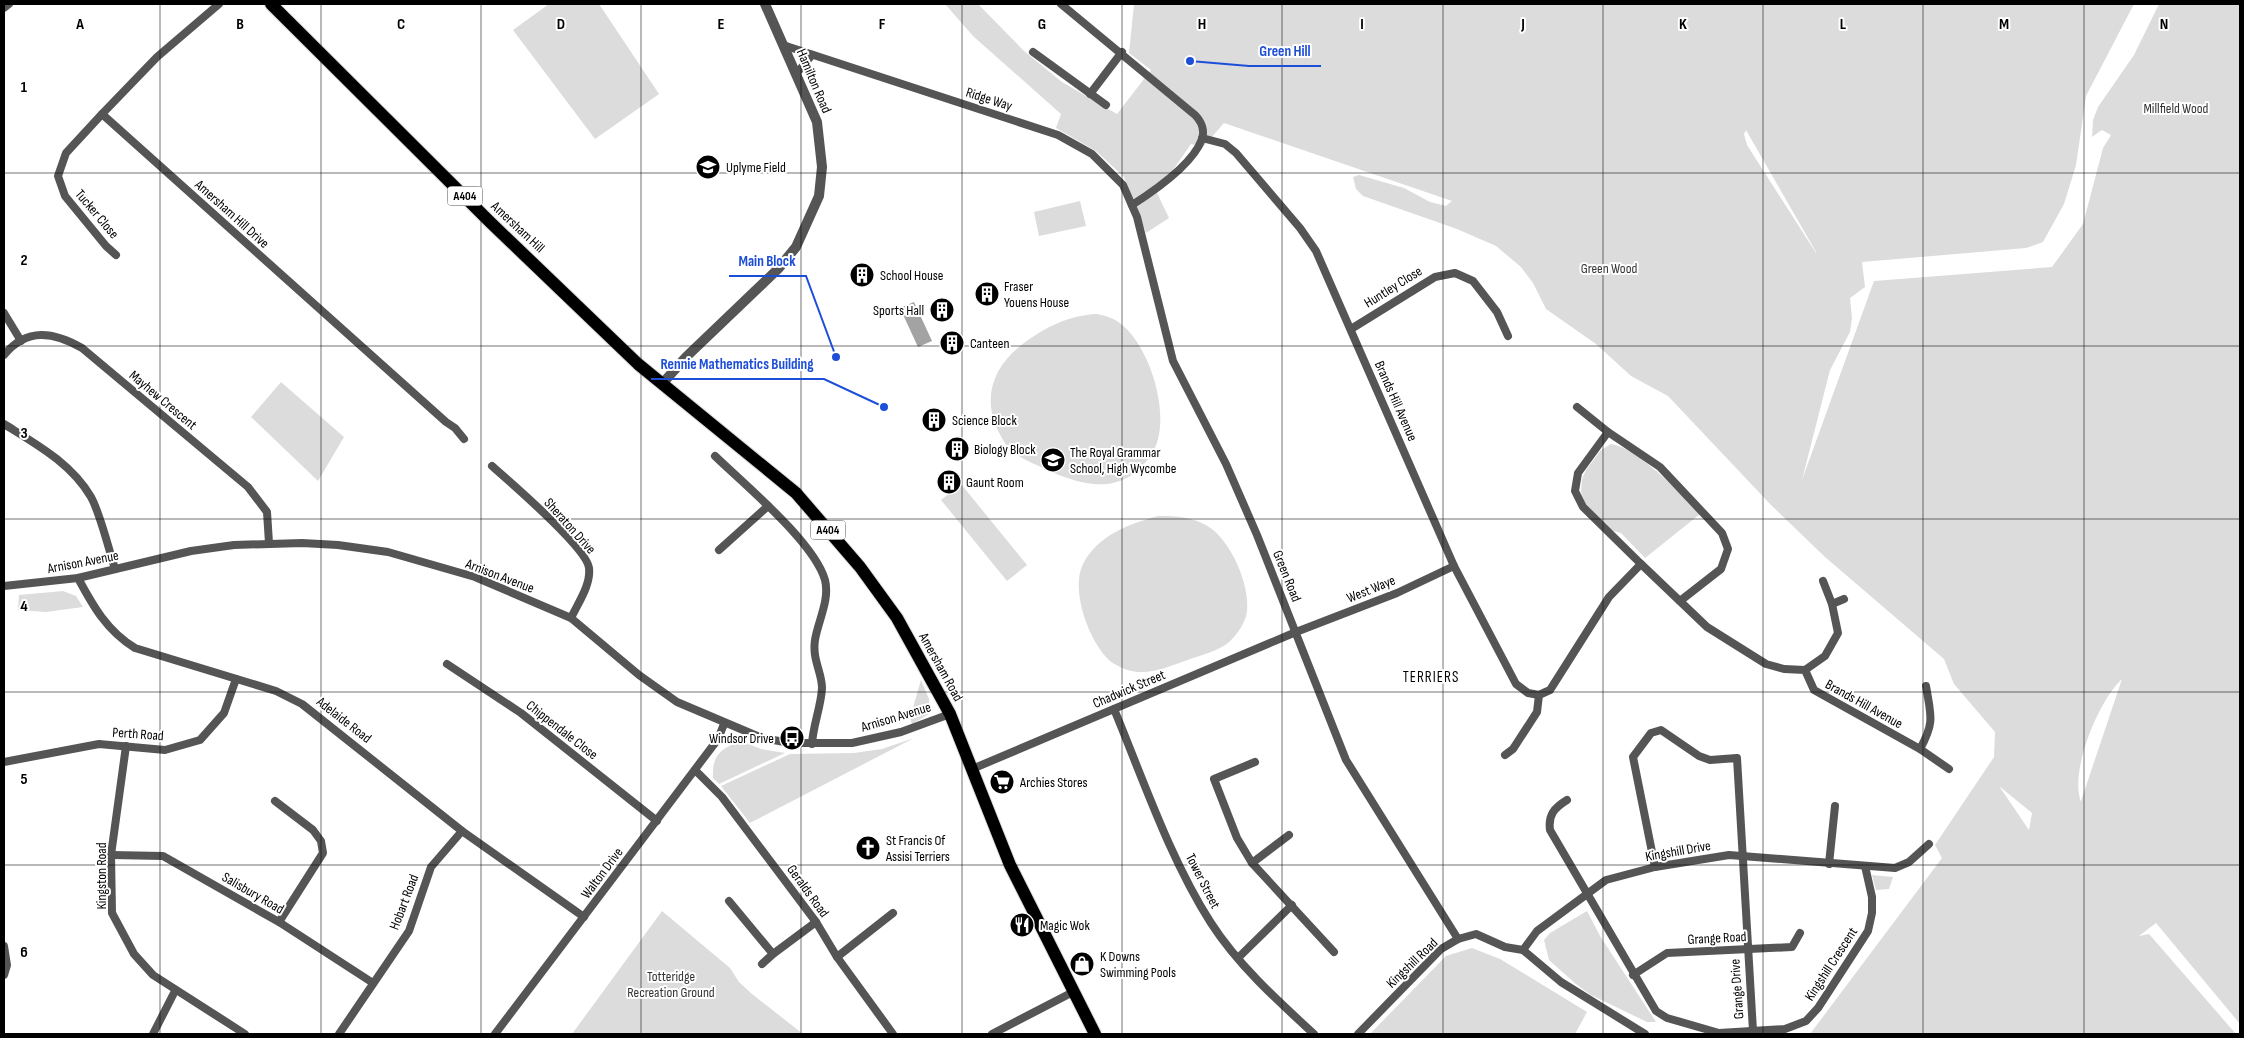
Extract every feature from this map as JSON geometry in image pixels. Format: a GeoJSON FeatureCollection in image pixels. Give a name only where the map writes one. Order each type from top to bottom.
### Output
{"type":"FeatureCollection","features":[{"type":"Feature","properties":{"kind":"main road","name":"Amersham Hill"},"geometry":{"type":"LineString","coordinates":[[271,4],[484,216],[578,307],[662,384]]}},
{"type":"Feature","properties":{"kind":"main road","name":"Amersham Road"},"geometry":{"type":"LineString","coordinates":[[662,384],[796,493],[860,567],[897,618],[950,714],[1010,865],[1095,1034]]}},
{"type":"Feature","properties":{"kind":"street"},"geometry":{"type":"LineString","coordinates":[[4,8],[9,4]]}},
{"type":"Feature","properties":{"kind":"street"},"geometry":{"type":"LineString","coordinates":[[102,114],[157,57],[219,4]]}},
{"type":"Feature","properties":{"kind":"street","name":"Hamilton Road"},"geometry":{"type":"LineString","coordinates":[[662,384],[686,357],[778,268],[796,247],[808,224],[818,196],[822,167],[817,122],[765,4]]}},
{"type":"Feature","properties":{"kind":"street"},"geometry":{"type":"LineString","coordinates":[[1061,4],[1122,52],[1199,119],[1203,128],[1202,138],[1187,161],[1176,172],[1132,205]]}},
{"type":"Feature","properties":{"kind":"street","name":"Ridge Way"},"geometry":{"type":"LineString","coordinates":[[783,45],[1058,135],[1076,144],[1102,164],[1123,185],[1132,205]]}},
{"type":"Feature","properties":{"kind":"street"},"geometry":{"type":"LineString","coordinates":[[1033,52],[1106,105]]}},
{"type":"Feature","properties":{"kind":"street"},"geometry":{"type":"LineString","coordinates":[[1090,94],[1122,52]]}},
{"type":"Feature","properties":{"kind":"street"},"geometry":{"type":"LineString","coordinates":[[796,74],[812,55]]}},
{"type":"Feature","properties":{"kind":"street","name":"Tucker Close"},"geometry":{"type":"LineString","coordinates":[[102,114],[66,153],[58,176],[65,196],[106,246],[116,255]]}},
{"type":"Feature","properties":{"kind":"street","name":"Amersham Hill Drive"},"geometry":{"type":"LineString","coordinates":[[102,114],[446,422],[456,428],[464,439]]}},
{"type":"Feature","properties":{"kind":"street","name":"Brands Hill Avenue"},"geometry":{"type":"LineString","coordinates":[[1202,138],[1224,144],[1236,153],[1300,228],[1316,251],[1454,566],[1516,684],[1528,693],[1539,695]]}},
{"type":"Feature","properties":{"kind":"street","name":"Green Road"},"geometry":{"type":"LineString","coordinates":[[1132,205],[1173,361],[1226,464],[1258,535],[1346,760],[1458,940]]}},
{"type":"Feature","properties":{"kind":"street","name":"Huntley Close"},"geometry":{"type":"LineString","coordinates":[[1351,329],[1434,276],[1455,273],[1473,281],[1497,312],[1508,336]]}},
{"type":"Feature","properties":{"kind":"street"},"geometry":{"type":"LineString","coordinates":[[4,313],[21,341]]}},
{"type":"Feature","properties":{"kind":"street","name":"Mayhew Crescent"},"geometry":{"type":"LineString","coordinates":[[4,355],[28,337],[46,334],[66,339],[82,348],[248,487],[267,512],[269,543]]}},
{"type":"Feature","properties":{"kind":"street"},"geometry":{"type":"LineString","coordinates":[[1577,407],[1608,432],[1660,467],[1702,509],[1722,533],[1728,549],[1721,569],[1680,601]]}},
{"type":"Feature","properties":{"kind":"street"},"geometry":{"type":"LineString","coordinates":[[4,424],[42,448],[70,470],[92,498],[115,570]]}},
{"type":"Feature","properties":{"kind":"street"},"geometry":{"type":"LineString","coordinates":[[1608,432],[1578,473],[1575,491],[1583,507],[1707,628],[1766,664],[1784,669],[1805,670]]}},
{"type":"Feature","properties":{"kind":"street"},"geometry":{"type":"LineString","coordinates":[[715,456],[768,506],[814,557],[825,582],[826,597],[815,640],[814,657],[822,686],[812,744]]}},
{"type":"Feature","properties":{"kind":"street","name":"Sheraton Drive"},"geometry":{"type":"LineString","coordinates":[[492,466],[582,554],[589,566],[589,575],[584,592],[571,618]]}},
{"type":"Feature","properties":{"kind":"street"},"geometry":{"type":"LineString","coordinates":[[719,550],[768,506]]}},
{"type":"Feature","properties":{"kind":"street","name":"Arnison Avenue"},"geometry":{"type":"LineString","coordinates":[[4,586],[78,578],[191,551],[269,543],[329,545],[388,552],[475,577],[571,618],[639,675],[677,702],[724,724],[762,738],[812,744],[852,743],[882,737],[950,714]]}},
{"type":"Feature","properties":{"kind":"street"},"geometry":{"type":"LineString","coordinates":[[1504,755],[1513,749],[1537,712],[1539,695],[1550,690],[1609,597],[1641,564]]}},
{"type":"Feature","properties":{"kind":"street","name":"West Waye"},"geometry":{"type":"LineString","coordinates":[[1296,632],[1397,593],[1454,566]]}},
{"type":"Feature","properties":{"kind":"street","name":"Adelaide Road"},"geometry":{"type":"LineString","coordinates":[[78,578],[96,612],[120,639],[135,648],[276,692],[302,704],[462,831],[584,917]]}},
{"type":"Feature","properties":{"kind":"street","name":"Brands Hill Avenue"},"geometry":{"type":"LineString","coordinates":[[1823,581],[1832,604],[1838,633],[1826,656],[1805,670],[1814,690],[1920,749],[1949,769]]}},
{"type":"Feature","properties":{"kind":"street"},"geometry":{"type":"LineString","coordinates":[[1832,604],[1844,599]]}},
{"type":"Feature","properties":{"kind":"street","name":"Chadwick Street"},"geometry":{"type":"LineString","coordinates":[[972,769],[1296,632]]}},
{"type":"Feature","properties":{"kind":"street","name":"Chippendale Close"},"geometry":{"type":"LineString","coordinates":[[447,664],[521,713],[657,821]]}},
{"type":"Feature","properties":{"kind":"street","name":"Perth Road"},"geometry":{"type":"LineString","coordinates":[[4,762],[99,744],[165,750],[200,740],[224,713],[236,679]]}},
{"type":"Feature","properties":{"kind":"street"},"geometry":{"type":"LineString","coordinates":[[1920,749],[1931,730],[1931,715],[1926,686]]}},
{"type":"Feature","properties":{"kind":"street","name":"Tower Street"},"geometry":{"type":"LineString","coordinates":[[1114,709],[1185,878],[1212,925],[1238,958],[1284,1007],[1314,1034]]}},
{"type":"Feature","properties":{"kind":"street","name":"Walton Drive"},"geometry":{"type":"LineString","coordinates":[[495,1034],[718,739],[724,724]]}},
{"type":"Feature","properties":{"kind":"street","name":"Grange Drive"},"geometry":{"type":"LineString","coordinates":[[1655,867],[1632,757],[1651,733],[1661,730],[1699,756],[1710,760],[1737,758],[1753,1030]]}},
{"type":"Feature","properties":{"kind":"street","name":"Kingston Road"},"geometry":{"type":"LineString","coordinates":[[126,746],[110,855],[112,913],[134,954],[153,975],[244,1034]]}},
{"type":"Feature","properties":{"kind":"street"},"geometry":{"type":"LineString","coordinates":[[1255,762],[1214,779],[1237,838],[1252,863],[1334,952]]}},
{"type":"Feature","properties":{"kind":"street","name":"Geralds Road"},"geometry":{"type":"LineString","coordinates":[[695,770],[722,797],[816,922],[837,957],[893,1034]]}},
{"type":"Feature","properties":{"kind":"street","name":"Kingshill Crescent"},"geometry":{"type":"LineString","coordinates":[[1567,800],[1556,807],[1548,819],[1550,830],[1656,1011],[1667,1018],[1719,1033],[1785,1029],[1806,1021],[1818,1008],[1868,931],[1872,913],[1872,897],[1865,866]]}},
{"type":"Feature","properties":{"kind":"street"},"geometry":{"type":"LineString","coordinates":[[275,802],[313,830],[322,841],[323,853],[279,922]]}},
{"type":"Feature","properties":{"kind":"street"},"geometry":{"type":"LineString","coordinates":[[1829,864],[1834,806]]}},
{"type":"Feature","properties":{"kind":"street","name":"Hobart Road"},"geometry":{"type":"LineString","coordinates":[[339,1034],[409,931],[431,867],[462,831]]}},
{"type":"Feature","properties":{"kind":"street"},"geometry":{"type":"LineString","coordinates":[[1252,863],[1289,835]]}},
{"type":"Feature","properties":{"kind":"street","name":"Kingshill Drive"},"geometry":{"type":"LineString","coordinates":[[1523,950],[1537,931],[1606,880],[1655,867],[1729,855],[1895,868],[1909,862],[1929,844]]}},
{"type":"Feature","properties":{"kind":"street","name":"Salisbury Road"},"geometry":{"type":"LineString","coordinates":[[110,855],[164,856],[279,922],[373,983]]}},
{"type":"Feature","properties":{"kind":"street"},"geometry":{"type":"LineString","coordinates":[[729,901],[773,954]]}},
{"type":"Feature","properties":{"kind":"street"},"geometry":{"type":"LineString","coordinates":[[1238,958],[1292,906]]}},
{"type":"Feature","properties":{"kind":"street"},"geometry":{"type":"LineString","coordinates":[[837,957],[893,913]]}},
{"type":"Feature","properties":{"kind":"street"},"geometry":{"type":"LineString","coordinates":[[762,964],[816,922]]}},
{"type":"Feature","properties":{"kind":"street","name":"Grange Road"},"geometry":{"type":"LineString","coordinates":[[1633,974],[1668,953],[1792,947],[1800,933]]}},
{"type":"Feature","properties":{"kind":"street","name":"Kingshill Road"},"geometry":{"type":"LineString","coordinates":[[1358,1034],[1441,949],[1458,940],[1476,934],[1506,947],[1523,950],[1560,982],[1646,1034]]}},
{"type":"Feature","properties":{"kind":"street"},"geometry":{"type":"LineString","coordinates":[[4,946],[7,965],[4,975]]}},
{"type":"Feature","properties":{"kind":"street"},"geometry":{"type":"LineString","coordinates":[[153,1034],[175,991]]}},
{"type":"Feature","properties":{"kind":"street"},"geometry":{"type":"LineString","coordinates":[[992,1034],[1074,992]]}},
{"type":"Feature","properties":{"kind":"green space"},"geometry":{"type":"Polygon","coordinates":[[[549,4],[599,4],[659,94],[595,139],[513,30],[549,4]]]}},
{"type":"Feature","properties":{"kind":"green space"},"geometry":{"type":"Polygon","coordinates":[[[945,4],[978,4],[1024,51],[1062,82],[1117,114],[1151,70],[1129,53],[1134,4],[2134,4],[2086,96],[2076,165],[2064,204],[2043,242],[2026,248],[1862,262],[1865,287],[1850,298],[1852,318],[1850,332],[1830,370],[1802,480],[1874,281],[2052,267],[2083,224],[2103,148],[2111,135],[2102,130],[2092,137],[2093,120],[2098,107],[2134,55],[2159,4],[2240,4],[2240,1024],[2156,923],[2139,936],[2149,934],[2236,1034],[1810,1034],[1942,858],[1935,845],[1994,757],[1995,732],[1954,684],[1944,659],[1825,557],[1771,505],[1668,396],[1631,376],[1596,344],[1546,309],[1533,283],[1521,267],[1496,246],[1457,229],[1363,196],[1356,189],[1353,177],[1359,175],[1404,188],[1430,202],[1446,206],[1452,201],[1224,123],[1203,147],[1191,144],[1157,193],[1169,218],[1146,233],[1124,177],[1096,151],[1056,128],[1061,114],[973,36],[945,4]],[[1746,130],[1744,134],[1747,145],[1816,253],[1816,252],[1746,130]],[[2122,679],[2104,703],[2088,737],[2079,773],[2078,789],[2081,802],[2122,679]],[[1999,786],[2029,830],[2032,813],[1999,786]]]}},
{"type":"Feature","properties":{"kind":"green space"},"geometry":{"type":"Polygon","coordinates":[[[1080,201],[1086,226],[1039,236],[1034,212],[1080,201]]]}},
{"type":"Feature","properties":{"kind":"green space"},"geometry":{"type":"Polygon","coordinates":[[[1097,314],[1107,316],[1121,324],[1132,335],[1142,350],[1156,386],[1160,405],[1160,424],[1158,441],[1151,455],[1140,468],[1128,477],[1116,482],[1090,484],[1047,470],[1010,450],[995,424],[991,400],[992,389],[1000,369],[1006,359],[1024,343],[1067,319],[1097,314]]]}},
{"type":"Feature","properties":{"kind":"green space"},"geometry":{"type":"Polygon","coordinates":[[[281,382],[344,437],[318,481],[251,417],[281,382]]]}},
{"type":"Feature","properties":{"kind":"green space"},"geometry":{"type":"Polygon","coordinates":[[[1611,444],[1621,447],[1646,462],[1700,514],[1645,558],[1621,533],[1613,531],[1586,505],[1581,492],[1582,479],[1586,470],[1601,450],[1611,444]]]}},
{"type":"Feature","properties":{"kind":"green space"},"geometry":{"type":"Polygon","coordinates":[[[961,484],[1027,565],[1007,581],[941,500],[961,484]]]}},
{"type":"Feature","properties":{"kind":"green space"},"geometry":{"type":"Polygon","coordinates":[[[1158,516],[1191,519],[1209,527],[1225,542],[1242,577],[1247,600],[1247,611],[1245,620],[1238,632],[1228,643],[1220,648],[1158,670],[1134,671],[1110,661],[1095,641],[1080,601],[1080,575],[1083,564],[1089,554],[1106,538],[1125,527],[1158,516]]]}},
{"type":"Feature","properties":{"kind":"green space"},"geometry":{"type":"Polygon","coordinates":[[[63,591],[76,596],[83,607],[46,612],[18,610],[19,595],[63,591]]]}},
{"type":"Feature","properties":{"kind":"green space"},"geometry":{"type":"Polygon","coordinates":[[[921,680],[929,699],[929,714],[912,724],[910,718],[921,680]]]}},
{"type":"Feature","properties":{"kind":"green space"},"geometry":{"type":"Polygon","coordinates":[[[914,738],[750,823],[721,786],[790,754],[854,753],[882,749],[914,738]]]}},
{"type":"Feature","properties":{"kind":"green space"},"geometry":{"type":"Polygon","coordinates":[[[741,741],[761,749],[785,753],[719,784],[713,778],[716,758],[723,750],[741,741]]]}},
{"type":"Feature","properties":{"kind":"green space"},"geometry":{"type":"Polygon","coordinates":[[[1872,875],[1893,877],[1889,889],[1876,890],[1872,875]]]}},
{"type":"Feature","properties":{"kind":"green space","name":"Totteridge Recreation Ground"},"geometry":{"type":"Polygon","coordinates":[[[662,911],[730,968],[739,982],[752,994],[803,1034],[572,1034],[662,911]]]}},
{"type":"Feature","properties":{"kind":"green space"},"geometry":{"type":"Polygon","coordinates":[[[1587,911],[1600,936],[1656,1022],[1647,1022],[1591,995],[1549,960],[1544,940],[1550,933],[1587,911]]]}},
{"type":"Feature","properties":{"kind":"green space"},"geometry":{"type":"Polygon","coordinates":[[[1472,948],[1500,959],[1587,1012],[1575,1034],[1370,1034],[1446,956],[1472,948]]]}},
{"type":"Feature","properties":{"kind":"shaded area"},"geometry":{"type":"Polygon","coordinates":[[[914,302],[932,341],[918,347],[900,308],[914,302]]]}},
{"type":"Feature","properties":{"kind":"place","name":"Green Hill"},"geometry":{"type":"Point","coordinates":[1190,61]}},
{"type":"Feature","properties":{"kind":"place","name":"Uplyme Field"},"geometry":{"type":"Point","coordinates":[708,167]}},
{"type":"Feature","properties":{"kind":"place","name":"School House"},"geometry":{"type":"Point","coordinates":[862,275]}},
{"type":"Feature","properties":{"kind":"place","name":"Fraser Youens House"},"geometry":{"type":"Point","coordinates":[987,294]}},
{"type":"Feature","properties":{"kind":"place","name":"Sports Hall"},"geometry":{"type":"Point","coordinates":[942,310]}},
{"type":"Feature","properties":{"kind":"place","name":"Canteen"},"geometry":{"type":"Point","coordinates":[952,343]}},
{"type":"Feature","properties":{"kind":"place","name":"Main Block"},"geometry":{"type":"Point","coordinates":[836,357]}},
{"type":"Feature","properties":{"kind":"place","name":"Rennie Mathematics Building"},"geometry":{"type":"Point","coordinates":[884,407]}},
{"type":"Feature","properties":{"kind":"place","name":"Science Block"},"geometry":{"type":"Point","coordinates":[934,420]}},
{"type":"Feature","properties":{"kind":"place","name":"Biology Block"},"geometry":{"type":"Point","coordinates":[957,449]}},
{"type":"Feature","properties":{"kind":"place","name":"The Royal Grammar School, High Wycombe"},"geometry":{"type":"Point","coordinates":[1053,460]}},
{"type":"Feature","properties":{"kind":"place","name":"Gaunt Room"},"geometry":{"type":"Point","coordinates":[949,482]}},
{"type":"Feature","properties":{"kind":"place","name":"Windsor Drive"},"geometry":{"type":"Point","coordinates":[792,738]}},
{"type":"Feature","properties":{"kind":"place","name":"Archies Stores"},"geometry":{"type":"Point","coordinates":[1002,782]}},
{"type":"Feature","properties":{"kind":"place","name":"St Francis Of Assisi Terriers"},"geometry":{"type":"Point","coordinates":[868,848]}},
{"type":"Feature","properties":{"kind":"place","name":"Magic Wok"},"geometry":{"type":"Point","coordinates":[1022,925]}},
{"type":"Feature","properties":{"kind":"place","name":"K Downs Swimming Pools"},"geometry":{"type":"Point","coordinates":[1082,964]}},
{"type":"Feature","properties":{"kind":"district","name":"TERRIERS"},"geometry":{"type":"Point","coordinates":[1431,677]}},
{"type":"Feature","properties":{"kind":"park label","name":"Millfield Wood"},"geometry":{"type":"Point","coordinates":[2176,108]}},
{"type":"Feature","properties":{"kind":"park label","name":"Green Wood"},"geometry":{"type":"Point","coordinates":[1609,268]}}]}
